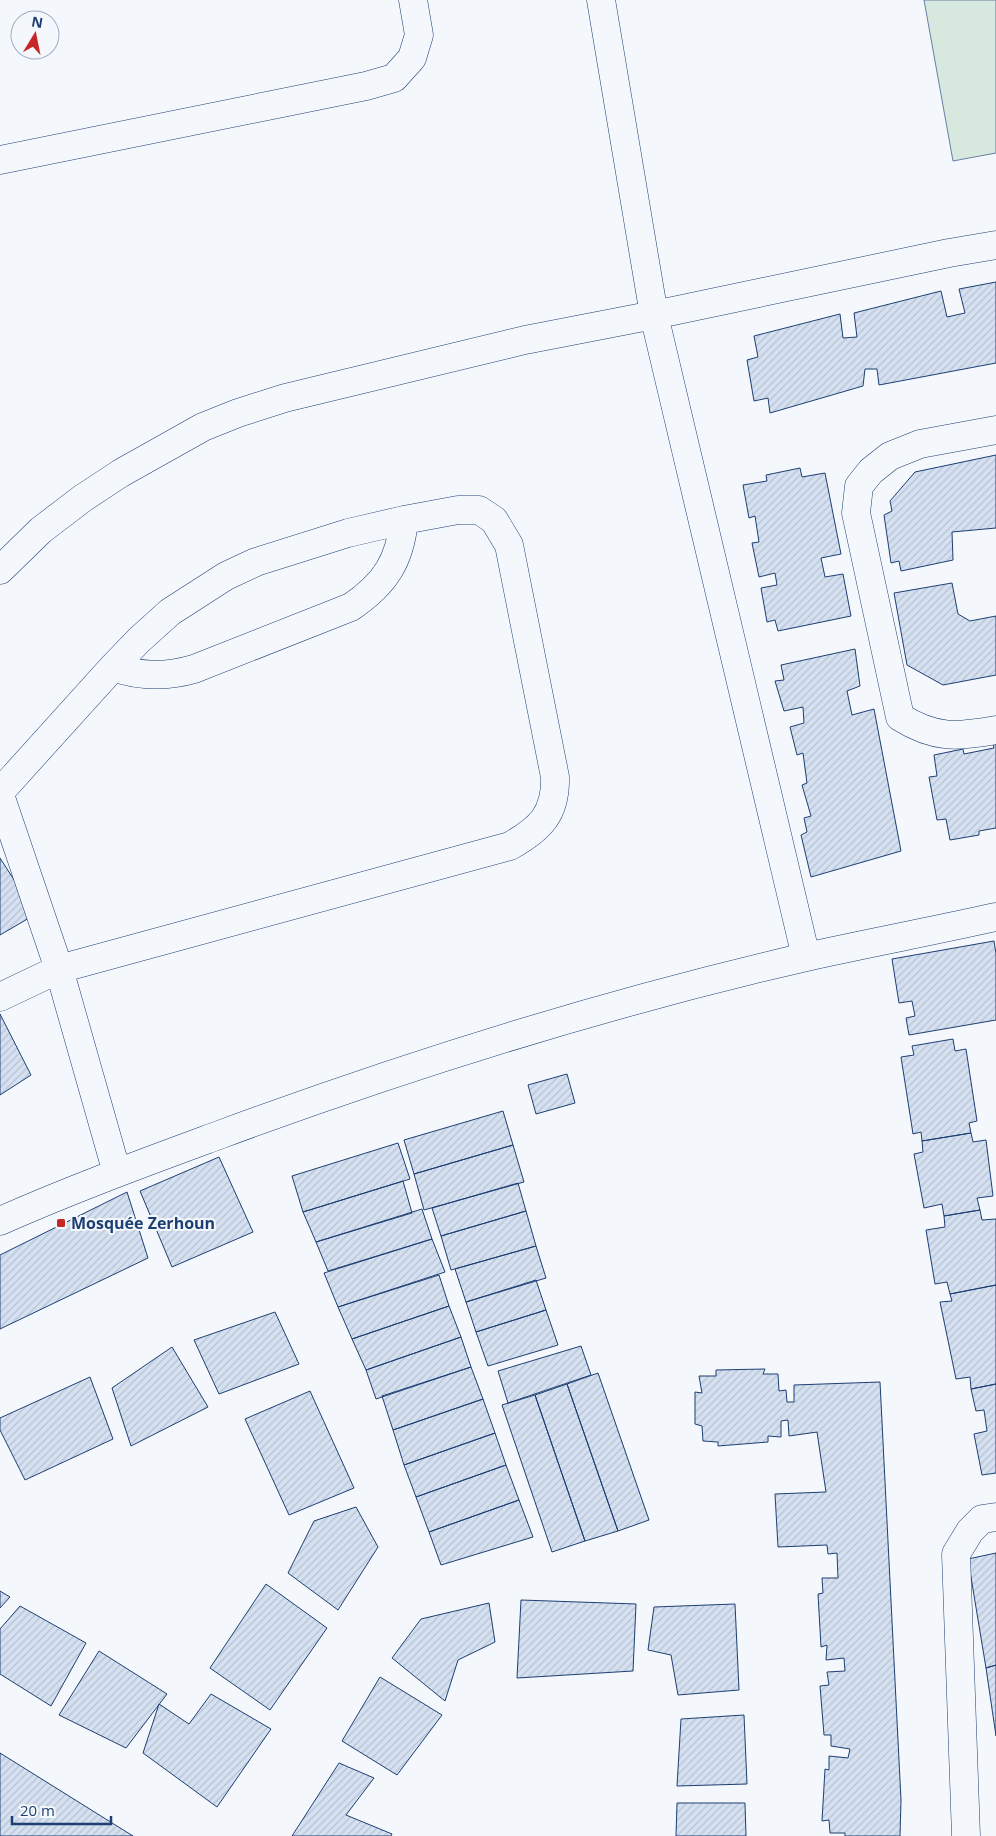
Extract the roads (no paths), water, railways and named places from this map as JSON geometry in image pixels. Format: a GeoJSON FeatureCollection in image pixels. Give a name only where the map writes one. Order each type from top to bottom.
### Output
{"type":"FeatureCollection","features":[{"type":"Feature","properties":{"kind":"street"},"geometry":{"type":"LineString","coordinates":[[0,160],[366,86],[394,78],[412,58],[419,34],[413,0]]}},
{"type":"Feature","properties":{"kind":"street"},"geometry":{"type":"LineString","coordinates":[[601,0],[654,315],[806,957]]}},
{"type":"Feature","properties":{"kind":"street"},"geometry":{"type":"LineString","coordinates":[[0,570],[41,530],[83,498],[121,473],[203,427],[238,413],[285,398],[516,342],[996,245]]}},
{"type":"Feature","properties":{"kind":"street"},"geometry":{"type":"LineString","coordinates":[[996,430],[920,444],[890,456],[870,471],[858,486],[856,513],[900,717],[917,728],[942,735],[975,734],[996,730]]}},
{"type":"Feature","properties":{"kind":"street"},"geometry":{"type":"LineString","coordinates":[[0,997],[59,969],[510,846],[536,829],[551,807],[555,793],[555,777],[509,545],[494,520],[478,510],[458,510],[404,520],[330,538],[256,562],[226,576],[170,612],[113,667],[0,793],[59,969],[117,1173]]}},
{"type":"Feature","properties":{"kind":"street"},"geometry":{"type":"LineString","coordinates":[[113,667],[145,675],[178,674],[351,606],[368,596],[382,582],[391,568],[403,536],[404,520]]}},
{"type":"Feature","properties":{"kind":"street"},"geometry":{"type":"LineString","coordinates":[[0,1221],[117,1173],[286,1110],[458,1053],[631,1002],[806,957],[996,918]]}},
{"type":"Feature","properties":{"kind":"street"},"geometry":{"type":"LineString","coordinates":[[966,1836],[956,1554],[970,1531],[982,1519],[996,1517]]}},
{"type":"Feature","properties":{"kind":"place","name":"Mosquée Zerhoun"},"geometry":{"type":"Point","coordinates":[61,1223]}}]}
